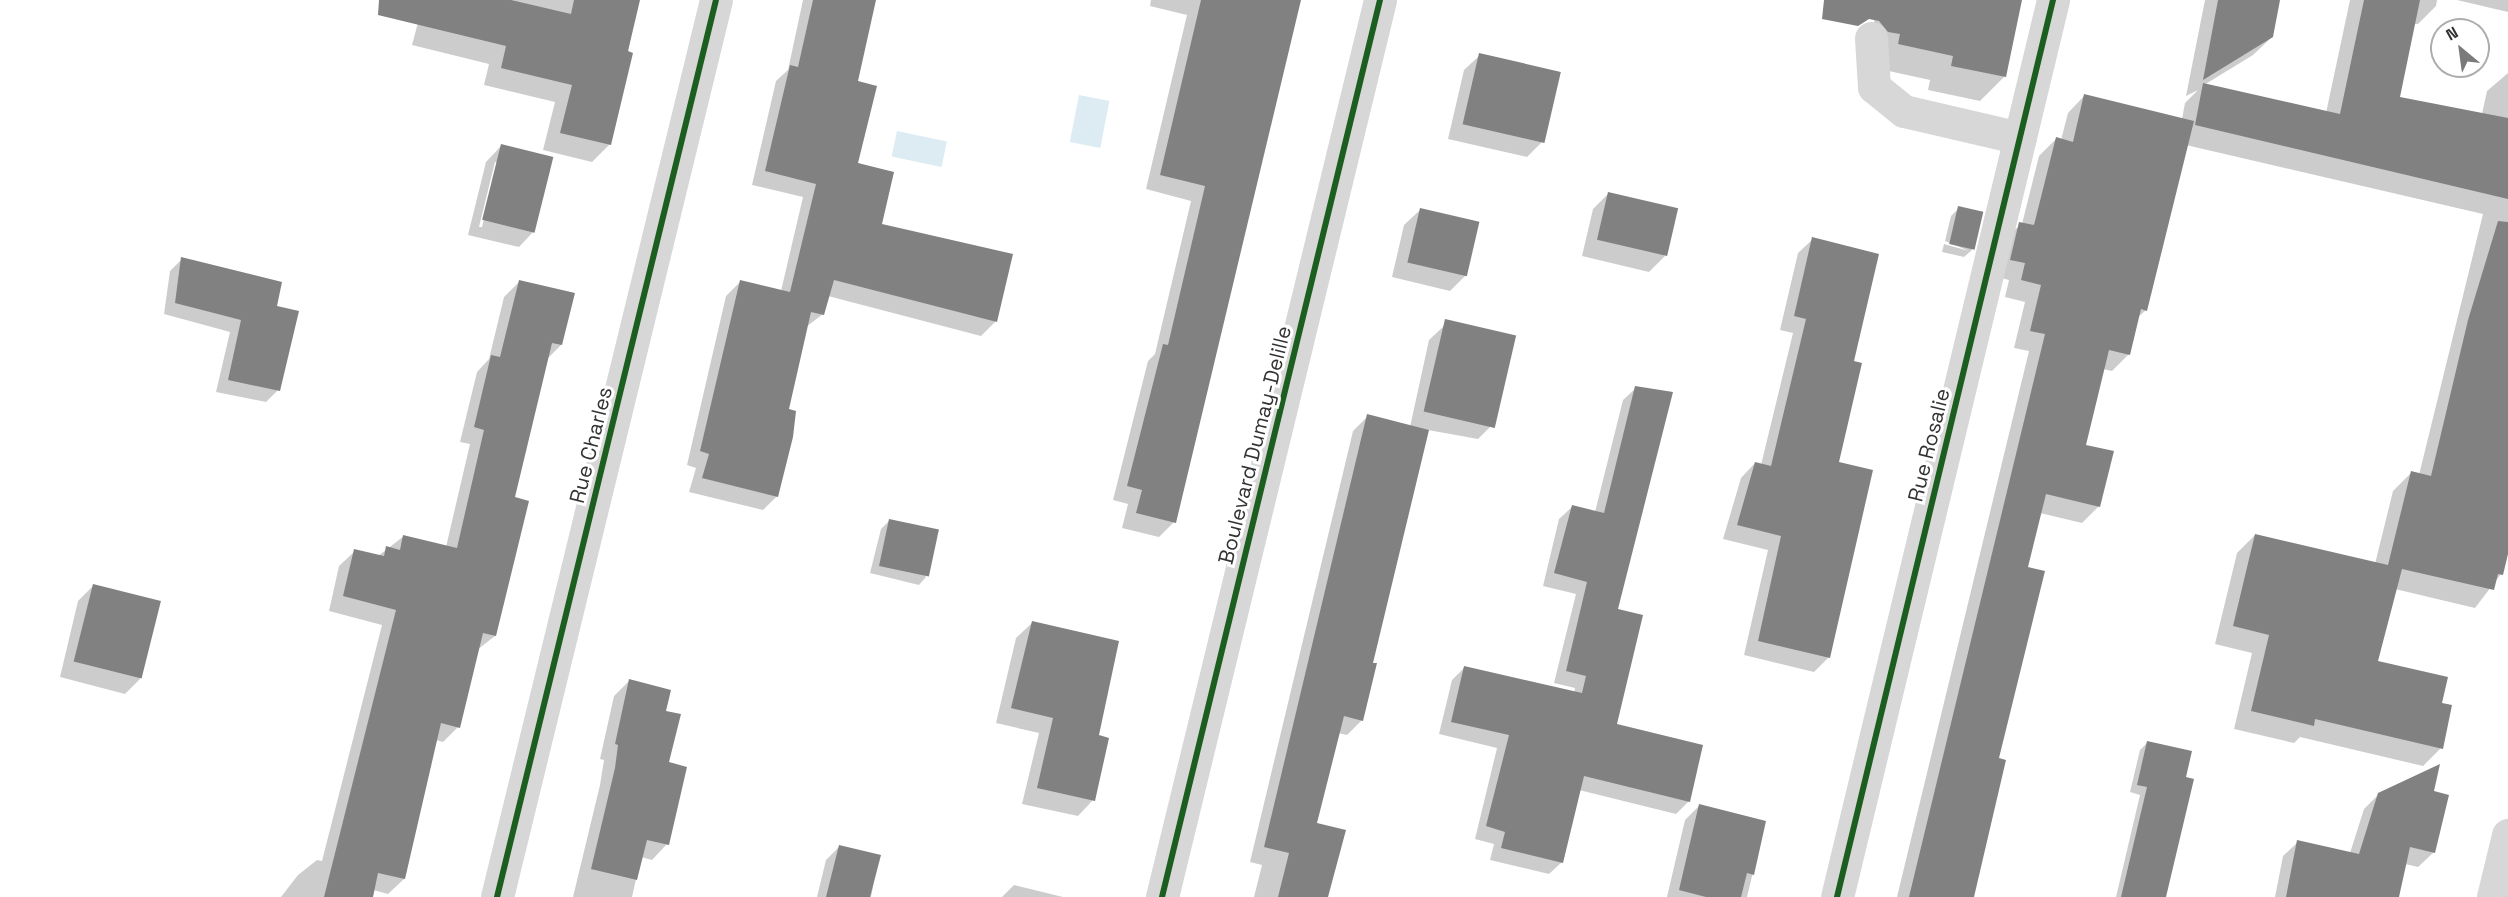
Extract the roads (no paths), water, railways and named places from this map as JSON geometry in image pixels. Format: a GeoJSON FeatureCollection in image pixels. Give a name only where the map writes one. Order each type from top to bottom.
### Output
{"type":"FeatureCollection","features":[{"type":"Feature","properties":{"kind":"street","name":"Rue Charles"},"geometry":{"type":"LineString","coordinates":[[497,897],[716,0]]}},
{"type":"Feature","properties":{"kind":"street","name":"Boulevard Dumay-Delille"},"geometry":{"type":"LineString","coordinates":[[1162,897],[1380,0]]}},
{"type":"Feature","properties":{"kind":"street","name":"Rue Rosalie"},"geometry":{"type":"LineString","coordinates":[[1837,897],[2053,0]]}},
{"type":"Feature","properties":{"kind":"street"},"geometry":{"type":"LineString","coordinates":[[1871,38],[1874,87],[1904,111],[2020,138]]}},
{"type":"Feature","properties":{"kind":"street"},"geometry":{"type":"LineString","coordinates":[[2493,897],[2508,834]]}}]}
